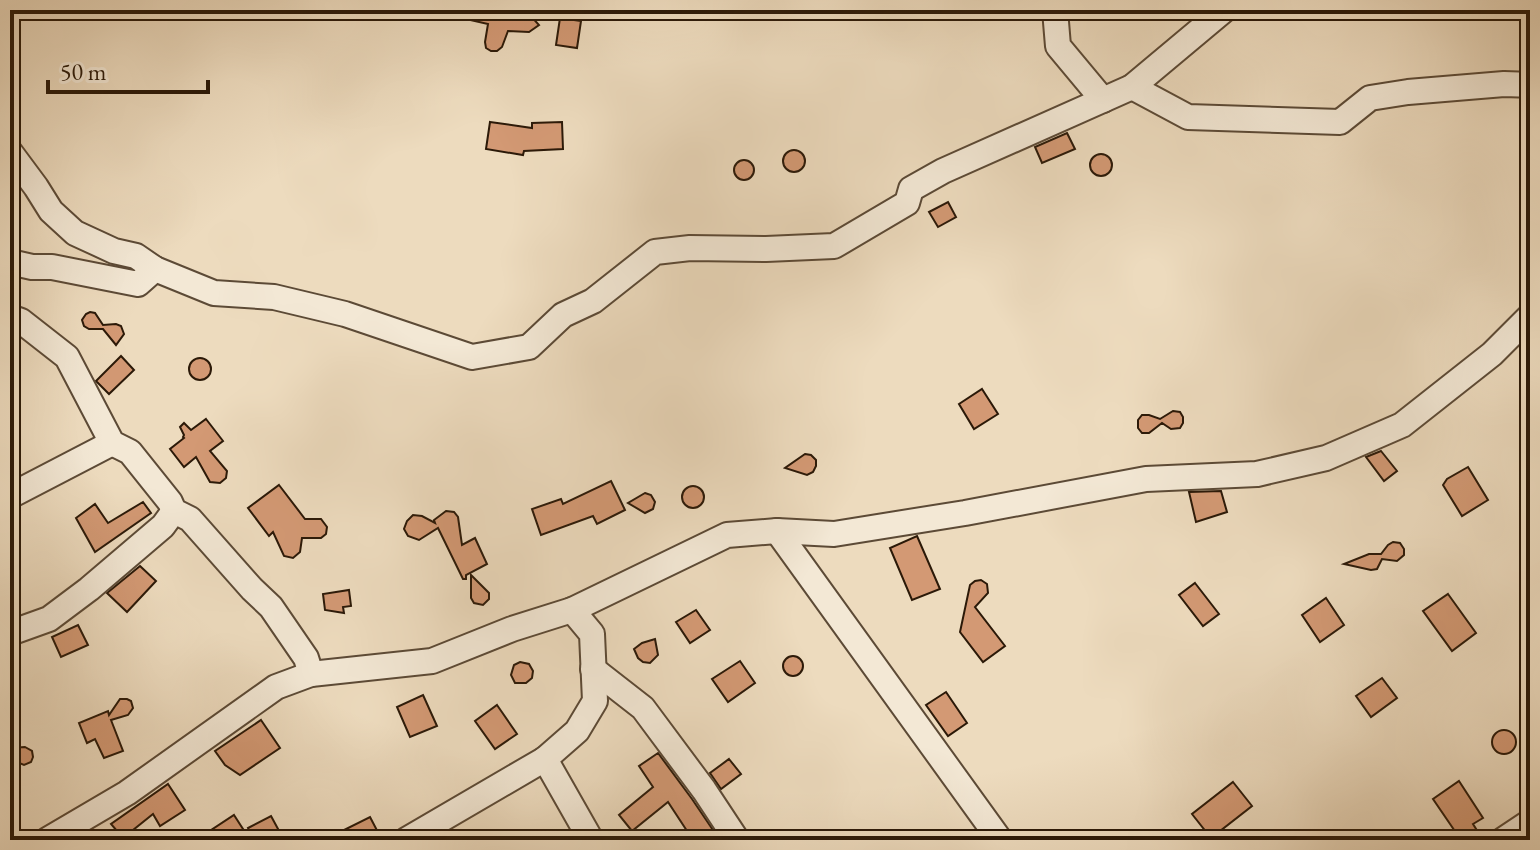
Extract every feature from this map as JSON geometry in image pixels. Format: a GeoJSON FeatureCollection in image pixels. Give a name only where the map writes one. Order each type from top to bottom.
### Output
{"type":"FeatureCollection","features":[{"type":"Feature","properties":{"kind":"street"},"geometry":{"type":"LineString","coordinates":[[1055,10],[1058,46],[1103,100]]}},
{"type":"Feature","properties":{"kind":"street"},"geometry":{"type":"LineString","coordinates":[[10,152],[51,211],[75,233],[114,251],[136,256],[155,269],[214,293],[274,297],[345,314],[472,357],[529,347],[563,315],[593,301],[655,252],[690,248],[834,246],[907,203],[911,189],[943,171],[1132,87],[1224,10]]}},
{"type":"Feature","properties":{"kind":"street"},"geometry":{"type":"LineString","coordinates":[[1132,87],[1188,117],[1340,122],[1370,98],[1504,84],[1530,85]]}},
{"type":"Feature","properties":{"kind":"street"},"geometry":{"type":"LineString","coordinates":[[10,262],[138,284],[155,269]]}},
{"type":"Feature","properties":{"kind":"street"},"geometry":{"type":"LineString","coordinates":[[47,840],[127,793],[276,687],[311,674],[432,661],[512,629],[572,610],[727,535],[777,531],[834,534],[1146,479],[1257,474],[1326,458],[1402,425],[1492,354],[1530,316]]}},
{"type":"Feature","properties":{"kind":"street"},"geometry":{"type":"LineString","coordinates":[[10,317],[21,321],[67,357],[112,443],[130,452],[174,511],[190,519],[271,607],[306,658],[311,674]]}},
{"type":"Feature","properties":{"kind":"street"},"geometry":{"type":"LineString","coordinates":[[10,496],[112,443]]}},
{"type":"Feature","properties":{"kind":"street"},"geometry":{"type":"LineString","coordinates":[[10,633],[49,619],[163,526],[174,511]]}},
{"type":"Feature","properties":{"kind":"street"},"geometry":{"type":"LineString","coordinates":[[777,531],[1000,840]]}},
{"type":"Feature","properties":{"kind":"street"},"geometry":{"type":"LineString","coordinates":[[406,840],[545,759],[577,731],[595,701],[592,634],[572,610]]}},
{"type":"Feature","properties":{"kind":"street"},"geometry":{"type":"LineString","coordinates":[[593,669],[643,708],[737,840]]}},
{"type":"Feature","properties":{"kind":"street"},"geometry":{"type":"LineString","coordinates":[[545,759],[591,840]]}},
{"type":"Feature","properties":{"kind":"street"},"geometry":{"type":"LineString","coordinates":[[1503,840],[1530,822]]}},
{"type":"Feature","properties":{"kind":"building"},"geometry":{"type":"Polygon","coordinates":[[[457,10],[509,10],[530,15],[539,25],[529,32],[508,31],[502,47],[491,51],[486,48],[485,42],[488,24],[457,17],[457,10]]]}},
{"type":"Feature","properties":{"kind":"building"},"geometry":{"type":"Polygon","coordinates":[[[560,18],[581,21],[577,48],[556,45],[560,18]]]}},
{"type":"Feature","properties":{"kind":"building"},"geometry":{"type":"Polygon","coordinates":[[[490,122],[532,128],[532,123],[562,122],[563,149],[524,151],[523,155],[486,149],[490,122]]]}},
{"type":"Feature","properties":{"kind":"building"},"geometry":{"type":"Polygon","coordinates":[[[1067,133],[1075,149],[1042,163],[1035,147],[1067,133]]]}},
{"type":"Feature","properties":{"kind":"building"},"geometry":{"type":"Polygon","coordinates":[[[794,150],[802,153],[805,161],[802,169],[794,172],[786,169],[783,161],[786,153],[794,150]]]}},
{"type":"Feature","properties":{"kind":"building"},"geometry":{"type":"Polygon","coordinates":[[[1101,154],[1109,157],[1112,165],[1109,173],[1101,176],[1093,173],[1090,165],[1093,157],[1101,154]]]}},
{"type":"Feature","properties":{"kind":"building"},"geometry":{"type":"Polygon","coordinates":[[[740,160],[748,160],[754,170],[748,180],[740,180],[734,174],[734,166],[740,160]]]}},
{"type":"Feature","properties":{"kind":"building"},"geometry":{"type":"Polygon","coordinates":[[[948,202],[956,217],[938,227],[929,212],[948,202]]]}},
{"type":"Feature","properties":{"kind":"building"},"geometry":{"type":"Polygon","coordinates":[[[90,312],[95,313],[103,325],[121,326],[124,334],[116,345],[103,329],[84,326],[82,320],[90,312]]]}},
{"type":"Feature","properties":{"kind":"building"},"geometry":{"type":"Polygon","coordinates":[[[121,356],[134,370],[109,394],[96,381],[121,356]]]}},
{"type":"Feature","properties":{"kind":"building"},"geometry":{"type":"Polygon","coordinates":[[[200,358],[208,361],[211,369],[208,377],[200,380],[192,377],[189,369],[192,361],[200,358]]]}},
{"type":"Feature","properties":{"kind":"building"},"geometry":{"type":"Polygon","coordinates":[[[982,389],[998,414],[974,429],[959,404],[982,389]]]}},
{"type":"Feature","properties":{"kind":"building"},"geometry":{"type":"Polygon","coordinates":[[[1173,411],[1180,412],[1183,417],[1180,428],[1171,429],[1162,423],[1149,433],[1142,433],[1138,428],[1142,415],[1160,419],[1173,411]]]}},
{"type":"Feature","properties":{"kind":"building"},"geometry":{"type":"Polygon","coordinates":[[[206,419],[223,441],[210,451],[227,471],[226,478],[220,483],[210,482],[196,457],[184,467],[170,449],[184,438],[180,427],[184,423],[191,430],[206,419]]]}},
{"type":"Feature","properties":{"kind":"building"},"geometry":{"type":"Polygon","coordinates":[[[1381,451],[1397,471],[1384,481],[1366,457],[1381,451]]]}},
{"type":"Feature","properties":{"kind":"building"},"geometry":{"type":"Polygon","coordinates":[[[805,454],[816,460],[813,472],[807,475],[785,468],[805,454]]]}},
{"type":"Feature","properties":{"kind":"building"},"geometry":{"type":"Polygon","coordinates":[[[1468,467],[1488,500],[1462,516],[1443,485],[1447,479],[1468,467]]]}},
{"type":"Feature","properties":{"kind":"building"},"geometry":{"type":"Polygon","coordinates":[[[611,481],[625,510],[597,524],[593,516],[541,535],[532,509],[561,499],[563,504],[611,481]]]}},
{"type":"Feature","properties":{"kind":"building"},"geometry":{"type":"Polygon","coordinates":[[[279,485],[305,519],[321,519],[327,527],[326,534],[321,538],[302,538],[300,552],[293,558],[284,556],[273,532],[269,536],[248,508],[279,485]]]}},
{"type":"Feature","properties":{"kind":"building"},"geometry":{"type":"Polygon","coordinates":[[[693,486],[701,489],[704,497],[701,505],[693,508],[685,505],[682,497],[685,489],[693,486]]]}},
{"type":"Feature","properties":{"kind":"building"},"geometry":{"type":"Polygon","coordinates":[[[1221,491],[1227,512],[1196,522],[1189,492],[1221,491]]]}},
{"type":"Feature","properties":{"kind":"building"},"geometry":{"type":"Polygon","coordinates":[[[645,493],[651,495],[655,502],[653,509],[645,513],[628,503],[645,493]]]}},
{"type":"Feature","properties":{"kind":"building"},"geometry":{"type":"Polygon","coordinates":[[[143,502],[151,513],[95,552],[76,518],[95,504],[108,523],[143,502]]]}},
{"type":"Feature","properties":{"kind":"building"},"geometry":{"type":"Polygon","coordinates":[[[446,511],[454,512],[458,517],[462,545],[475,538],[487,564],[466,575],[466,579],[463,579],[438,528],[419,540],[408,536],[404,529],[413,515],[435,523],[434,520],[446,511]]]}},
{"type":"Feature","properties":{"kind":"building"},"geometry":{"type":"Polygon","coordinates":[[[917,536],[940,589],[912,600],[890,548],[917,536]]]}},
{"type":"Feature","properties":{"kind":"building"},"geometry":{"type":"Polygon","coordinates":[[[1393,542],[1400,543],[1404,549],[1404,555],[1397,561],[1382,559],[1377,569],[1371,570],[1344,564],[1369,554],[1381,554],[1393,542]]]}},
{"type":"Feature","properties":{"kind":"building"},"geometry":{"type":"Polygon","coordinates":[[[140,566],[156,581],[127,612],[107,593],[140,566]]]}},
{"type":"Feature","properties":{"kind":"building"},"geometry":{"type":"Polygon","coordinates":[[[471,575],[489,593],[489,599],[483,605],[474,603],[471,598],[471,575]]]}},
{"type":"Feature","properties":{"kind":"building"},"geometry":{"type":"Polygon","coordinates":[[[981,580],[987,584],[988,593],[975,607],[1005,646],[983,662],[960,632],[970,585],[981,580]]]}},
{"type":"Feature","properties":{"kind":"building"},"geometry":{"type":"Polygon","coordinates":[[[1195,583],[1219,614],[1203,626],[1179,595],[1195,583]]]}},
{"type":"Feature","properties":{"kind":"building"},"geometry":{"type":"Polygon","coordinates":[[[349,590],[351,606],[343,607],[344,613],[325,610],[323,594],[349,590]]]}},
{"type":"Feature","properties":{"kind":"building"},"geometry":{"type":"Polygon","coordinates":[[[1448,594],[1476,633],[1452,651],[1423,611],[1448,594]]]}},
{"type":"Feature","properties":{"kind":"building"},"geometry":{"type":"Polygon","coordinates":[[[1326,598],[1344,625],[1320,642],[1302,615],[1326,598]]]}},
{"type":"Feature","properties":{"kind":"building"},"geometry":{"type":"Polygon","coordinates":[[[696,610],[710,630],[690,643],[676,622],[696,610]]]}},
{"type":"Feature","properties":{"kind":"building"},"geometry":{"type":"Polygon","coordinates":[[[78,625],[88,645],[61,657],[52,637],[78,625]]]}},
{"type":"Feature","properties":{"kind":"building"},"geometry":{"type":"Polygon","coordinates":[[[655,639],[658,655],[650,663],[643,662],[634,649],[655,639]]]}},
{"type":"Feature","properties":{"kind":"building"},"geometry":{"type":"Polygon","coordinates":[[[793,656],[800,659],[803,666],[800,673],[793,676],[786,673],[783,666],[786,659],[793,656]]]}},
{"type":"Feature","properties":{"kind":"building"},"geometry":{"type":"Polygon","coordinates":[[[740,661],[755,683],[728,702],[712,679],[740,661]]]}},
{"type":"Feature","properties":{"kind":"building"},"geometry":{"type":"Polygon","coordinates":[[[520,662],[529,664],[533,671],[532,678],[526,683],[515,683],[511,675],[514,665],[520,662]]]}},
{"type":"Feature","properties":{"kind":"building"},"geometry":{"type":"Polygon","coordinates":[[[1382,678],[1397,698],[1371,717],[1356,696],[1382,678]]]}},
{"type":"Feature","properties":{"kind":"building"},"geometry":{"type":"Polygon","coordinates":[[[946,692],[967,723],[948,736],[926,705],[946,692]]]}},
{"type":"Feature","properties":{"kind":"building"},"geometry":{"type":"Polygon","coordinates":[[[423,695],[437,726],[410,737],[397,707],[423,695]]]}},
{"type":"Feature","properties":{"kind":"building"},"geometry":{"type":"Polygon","coordinates":[[[120,699],[131,701],[133,708],[128,715],[111,720],[123,751],[104,758],[95,739],[87,743],[79,723],[108,711],[109,715],[120,699]]]}},
{"type":"Feature","properties":{"kind":"building"},"geometry":{"type":"Polygon","coordinates":[[[497,705],[517,734],[495,749],[475,721],[497,705]]]}},
{"type":"Feature","properties":{"kind":"building"},"geometry":{"type":"Polygon","coordinates":[[[261,720],[280,748],[240,775],[225,765],[215,751],[261,720]]]}},
{"type":"Feature","properties":{"kind":"building"},"geometry":{"type":"Polygon","coordinates":[[[1504,730],[1515,737],[1516,742],[1509,753],[1504,754],[1493,747],[1492,742],[1499,731],[1504,730]]]}},
{"type":"Feature","properties":{"kind":"building"},"geometry":{"type":"Polygon","coordinates":[[[25,747],[32,751],[31,762],[24,765],[10,759],[10,748],[25,747]]]}},
{"type":"Feature","properties":{"kind":"building"},"geometry":{"type":"Polygon","coordinates":[[[658,753],[717,836],[711,840],[693,840],[668,802],[632,831],[619,815],[653,787],[639,766],[658,753]]]}},
{"type":"Feature","properties":{"kind":"building"},"geometry":{"type":"Polygon","coordinates":[[[729,759],[741,774],[721,789],[710,773],[729,759]]]}},
{"type":"Feature","properties":{"kind":"building"},"geometry":{"type":"Polygon","coordinates":[[[1459,781],[1483,818],[1473,824],[1483,840],[1461,840],[1433,799],[1459,781]]]}},
{"type":"Feature","properties":{"kind":"building"},"geometry":{"type":"Polygon","coordinates":[[[1233,782],[1252,806],[1211,838],[1192,814],[1233,782]]]}},
{"type":"Feature","properties":{"kind":"building"},"geometry":{"type":"Polygon","coordinates":[[[168,784],[185,810],[160,826],[153,814],[123,838],[111,824],[168,784]]]}},
{"type":"Feature","properties":{"kind":"building"},"geometry":{"type":"Polygon","coordinates":[[[234,815],[243,829],[226,840],[196,840],[234,815]]]}},
{"type":"Feature","properties":{"kind":"building"},"geometry":{"type":"Polygon","coordinates":[[[271,816],[284,840],[254,840],[248,828],[271,816]]]}},
{"type":"Feature","properties":{"kind":"building"},"geometry":{"type":"Polygon","coordinates":[[[370,817],[382,840],[324,840],[370,817]]]}}]}
